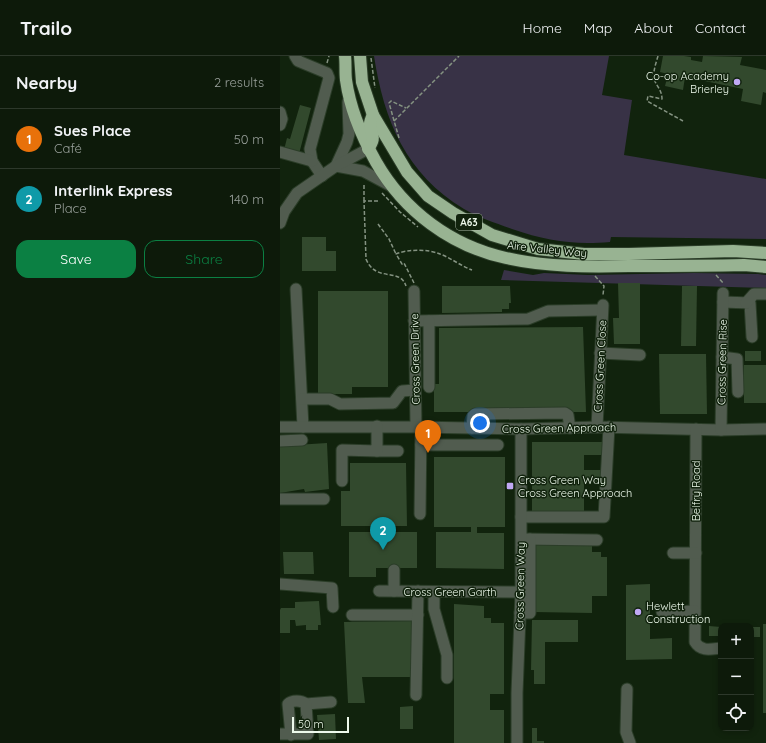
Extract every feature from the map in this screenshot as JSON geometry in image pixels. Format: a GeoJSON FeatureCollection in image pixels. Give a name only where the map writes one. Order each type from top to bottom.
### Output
{"type":"FeatureCollection","features":[{"type":"Feature","properties":{"kind":"highway","name":"A63"},"geometry":{"type":"LineString","coordinates":[[345,56],[348,89],[357,121],[368,149]]}},
{"type":"Feature","properties":{"kind":"highway","name":"A63"},"geometry":{"type":"LineString","coordinates":[[360,56],[362,82],[373,115]]}},
{"type":"Feature","properties":{"kind":"highway","name":"Aire Valley Way"},"geometry":{"type":"LineString","coordinates":[[373,115],[407,172],[428,196],[453,213],[492,235],[538,249],[584,254],[733,251],[766,253]]}},
{"type":"Feature","properties":{"kind":"highway"},"geometry":{"type":"LineString","coordinates":[[368,149],[373,142],[370,124],[373,115]]}},
{"type":"Feature","properties":{"kind":"highway"},"geometry":{"type":"LineString","coordinates":[[368,149],[378,146],[392,149]]}},
{"type":"Feature","properties":{"kind":"highway","name":"Aire Valley Way"},"geometry":{"type":"LineString","coordinates":[[368,149],[391,186],[416,213],[436,229],[472,248],[506,258],[583,267],[766,267]]}},
{"type":"Feature","properties":{"kind":"street"},"geometry":{"type":"LineString","coordinates":[[295,56],[298,61],[327,73],[329,78],[310,149],[312,161],[322,176]]}},
{"type":"Feature","properties":{"kind":"street"},"geometry":{"type":"LineString","coordinates":[[336,166],[349,134],[348,89]]}},
{"type":"Feature","properties":{"kind":"street"},"geometry":{"type":"LineString","coordinates":[[280,112],[282,119],[280,126]]}},
{"type":"Feature","properties":{"kind":"street"},"geometry":{"type":"LineString","coordinates":[[280,223],[284,212],[297,193],[336,166],[368,149]]}},
{"type":"Feature","properties":{"kind":"street"},"geometry":{"type":"LineString","coordinates":[[280,152],[312,161]]}},
{"type":"Feature","properties":{"kind":"street"},"geometry":{"type":"LineString","coordinates":[[336,166],[363,171],[391,186]]}},
{"type":"Feature","properties":{"kind":"street"},"geometry":{"type":"LineString","coordinates":[[296,288],[303,427]]}},
{"type":"Feature","properties":{"kind":"street","name":"Cross Green Drive"},"geometry":{"type":"LineString","coordinates":[[414,293],[416,390],[421,445],[420,514]]}},
{"type":"Feature","properties":{"kind":"street"},"geometry":{"type":"LineString","coordinates":[[746,303],[754,294],[766,294]]}},
{"type":"Feature","properties":{"kind":"street"},"geometry":{"type":"LineString","coordinates":[[723,298],[750,304],[752,337]]}},
{"type":"Feature","properties":{"kind":"street","name":"Cross Green Rise"},"geometry":{"type":"LineString","coordinates":[[721,430],[723,298]]}},
{"type":"Feature","properties":{"kind":"street"},"geometry":{"type":"LineString","coordinates":[[414,321],[528,319],[548,311],[603,308]]}},
{"type":"Feature","properties":{"kind":"street","name":"Cross Green Close"},"geometry":{"type":"LineString","coordinates":[[597,427],[603,308]]}},
{"type":"Feature","properties":{"kind":"street"},"geometry":{"type":"LineString","coordinates":[[429,321],[429,387]]}},
{"type":"Feature","properties":{"kind":"street"},"geometry":{"type":"LineString","coordinates":[[600,354],[640,355]]}},
{"type":"Feature","properties":{"kind":"street"},"geometry":{"type":"LineString","coordinates":[[722,358],[737,359],[738,392]]}},
{"type":"Feature","properties":{"kind":"street"},"geometry":{"type":"LineString","coordinates":[[302,399],[330,399],[340,404],[393,404],[402,391],[416,390]]}},
{"type":"Feature","properties":{"kind":"street"},"geometry":{"type":"LineString","coordinates":[[472,428],[473,416],[475,414],[566,413],[568,415],[570,428]]}},
{"type":"Feature","properties":{"kind":"street"},"geometry":{"type":"LineString","coordinates":[[377,426],[377,451]]}},
{"type":"Feature","properties":{"kind":"street","name":"Cross Green Approach"},"geometry":{"type":"LineString","coordinates":[[280,427],[377,426],[521,430],[597,427],[721,430],[766,429]]}},
{"type":"Feature","properties":{"kind":"street"},"geometry":{"type":"LineString","coordinates":[[521,517],[604,517],[609,427]]}},
{"type":"Feature","properties":{"kind":"street","name":"Belfry Road"},"geometry":{"type":"LineString","coordinates":[[696,429],[696,552],[694,585],[695,642],[702,649],[718,648]]}},
{"type":"Feature","properties":{"kind":"street","name":"Cross Green Way"},"geometry":{"type":"LineString","coordinates":[[517,743],[520,613],[526,539],[521,517],[521,430]]}},
{"type":"Feature","properties":{"kind":"street"},"geometry":{"type":"LineString","coordinates":[[280,441],[302,440]]}},
{"type":"Feature","properties":{"kind":"street"},"geometry":{"type":"LineString","coordinates":[[421,445],[498,445]]}},
{"type":"Feature","properties":{"kind":"street"},"geometry":{"type":"LineString","coordinates":[[342,481],[342,450],[398,452]]}},
{"type":"Feature","properties":{"kind":"street"},"geometry":{"type":"LineString","coordinates":[[280,499],[324,499]]}},
{"type":"Feature","properties":{"kind":"street"},"geometry":{"type":"LineString","coordinates":[[520,613],[530,613],[526,539],[597,540]]}},
{"type":"Feature","properties":{"kind":"street"},"geometry":{"type":"LineString","coordinates":[[673,554],[696,552]]}},
{"type":"Feature","properties":{"kind":"street"},"geometry":{"type":"LineString","coordinates":[[394,570],[394,591]]}},
{"type":"Feature","properties":{"kind":"street"},"geometry":{"type":"LineString","coordinates":[[280,584],[332,588],[333,607]]}},
{"type":"Feature","properties":{"kind":"street","name":"Cross Green Garth"},"geometry":{"type":"LineString","coordinates":[[378,591],[521,592]]}},
{"type":"Feature","properties":{"kind":"street"},"geometry":{"type":"LineString","coordinates":[[416,695],[418,592]]}},
{"type":"Feature","properties":{"kind":"street"},"geometry":{"type":"LineString","coordinates":[[434,592],[434,609],[446,655],[447,678]]}},
{"type":"Feature","properties":{"kind":"street"},"geometry":{"type":"LineString","coordinates":[[662,612],[695,611]]}},
{"type":"Feature","properties":{"kind":"street"},"geometry":{"type":"LineString","coordinates":[[352,615],[418,614]]}},
{"type":"Feature","properties":{"kind":"street"},"geometry":{"type":"LineString","coordinates":[[628,689],[626,732],[630,743]]}},
{"type":"Feature","properties":{"kind":"street"},"geometry":{"type":"LineString","coordinates":[[306,704],[308,734],[293,737],[288,704],[290,702],[303,702],[306,704],[331,702]]}},
{"type":"Feature","properties":{"kind":"path"},"geometry":{"type":"LineString","coordinates":[[370,56],[376,92]]}},
{"type":"Feature","properties":{"kind":"path"},"geometry":{"type":"LineString","coordinates":[[406,108],[391,101],[389,103],[394,121],[459,56]]}},
{"type":"Feature","properties":{"kind":"path"},"geometry":{"type":"LineString","coordinates":[[658,56],[654,80],[661,90],[662,99],[648,96],[647,101],[683,121]]}},
{"type":"Feature","properties":{"kind":"path"},"geometry":{"type":"LineString","coordinates":[[364,185],[366,260],[368,266],[380,274],[399,277],[406,284],[407,294],[414,293],[414,282],[404,263],[402,264],[389,239],[378,224]]}},
{"type":"Feature","properties":{"kind":"path"},"geometry":{"type":"LineString","coordinates":[[379,190],[400,212],[418,227]]}},
{"type":"Feature","properties":{"kind":"path"},"geometry":{"type":"LineString","coordinates":[[364,201],[378,201]]}},
{"type":"Feature","properties":{"kind":"path"},"geometry":{"type":"LineString","coordinates":[[396,254],[430,251],[440,254],[465,268],[472,270]]}},
{"type":"Feature","properties":{"kind":"path"},"geometry":{"type":"LineString","coordinates":[[708,266],[725,286],[723,298]]}},
{"type":"Feature","properties":{"kind":"path"},"geometry":{"type":"LineString","coordinates":[[592,273],[604,286],[603,308]]}},
{"type":"Feature","properties":{"kind":"shaded area"},"geometry":{"type":"Polygon","coordinates":[[[374,56],[609,56],[602,95],[632,100],[624,155],[766,179],[766,239],[611,237],[610,242],[584,243],[537,237],[476,215],[464,209],[444,195],[427,179],[401,144],[384,102],[374,56]]]}},
{"type":"Feature","properties":{"kind":"shaded area"},"geometry":{"type":"Polygon","coordinates":[[[504,270],[533,275],[544,273],[588,275],[694,273],[758,274],[766,275],[766,288],[501,280],[504,270]]]}},
{"type":"Feature","properties":{"kind":"building","name":"Co-op Academy Brierley"},"geometry":{"type":"Polygon","coordinates":[[[663,56],[691,57],[691,60],[702,62],[703,56],[742,57],[740,65],[766,70],[766,93],[763,92],[761,105],[741,101],[743,89],[685,77],[683,90],[665,86],[668,74],[660,72],[663,56]]]}},
{"type":"Feature","properties":{"kind":"building"},"geometry":{"type":"Polygon","coordinates":[[[300,105],[311,108],[299,154],[284,150],[287,138],[290,139],[300,105]]]}},
{"type":"Feature","properties":{"kind":"building"},"geometry":{"type":"Polygon","coordinates":[[[302,237],[326,237],[326,251],[336,251],[336,271],[302,271],[302,237]]]}},
{"type":"Feature","properties":{"kind":"building"},"geometry":{"type":"Polygon","coordinates":[[[618,283],[640,283],[640,344],[614,344],[613,318],[619,318],[618,283]]]}},
{"type":"Feature","properties":{"kind":"building"},"geometry":{"type":"Polygon","coordinates":[[[442,286],[510,286],[511,303],[509,303],[509,309],[502,309],[502,312],[442,313],[442,286]]]}},
{"type":"Feature","properties":{"kind":"building"},"geometry":{"type":"Polygon","coordinates":[[[682,286],[697,286],[696,346],[681,346],[682,286]]]}},
{"type":"Feature","properties":{"kind":"building"},"geometry":{"type":"Polygon","coordinates":[[[318,291],[388,291],[388,387],[352,387],[352,394],[318,394],[318,291]]]}},
{"type":"Feature","properties":{"kind":"building"},"geometry":{"type":"Polygon","coordinates":[[[583,327],[586,412],[434,412],[434,384],[439,384],[439,328],[583,327]]]}},
{"type":"Feature","properties":{"kind":"building"},"geometry":{"type":"Polygon","coordinates":[[[745,351],[761,351],[761,361],[745,361],[745,351]]]}},
{"type":"Feature","properties":{"kind":"building"},"geometry":{"type":"Polygon","coordinates":[[[659,354],[706,354],[707,414],[660,414],[659,354]]]}},
{"type":"Feature","properties":{"kind":"building"},"geometry":{"type":"Polygon","coordinates":[[[744,365],[766,365],[766,403],[744,403],[744,365]]]}},
{"type":"Feature","properties":{"kind":"building"},"geometry":{"type":"Polygon","coordinates":[[[532,442],[602,442],[602,455],[584,455],[584,470],[602,470],[602,482],[584,482],[584,513],[532,513],[532,442]]]}},
{"type":"Feature","properties":{"kind":"building"},"geometry":{"type":"Polygon","coordinates":[[[327,443],[329,489],[305,492],[304,489],[280,493],[280,446],[327,443]]]}},
{"type":"Feature","properties":{"kind":"building"},"geometry":{"type":"Polygon","coordinates":[[[434,457],[505,457],[505,527],[477,527],[477,533],[504,533],[504,569],[436,568],[436,532],[471,532],[471,527],[434,527],[434,457]]]}},
{"type":"Feature","properties":{"kind":"building"},"geometry":{"type":"Polygon","coordinates":[[[350,463],[406,463],[407,526],[341,526],[341,491],[350,491],[350,463]]]}},
{"type":"Feature","properties":{"kind":"building"},"geometry":{"type":"Polygon","coordinates":[[[349,532],[417,532],[417,568],[376,568],[376,577],[349,577],[349,532]]]}},
{"type":"Feature","properties":{"kind":"building"},"geometry":{"type":"Polygon","coordinates":[[[534,543],[592,543],[592,552],[601,552],[601,557],[607,557],[607,596],[592,596],[592,613],[534,612],[534,543]]]}},
{"type":"Feature","properties":{"kind":"building"},"geometry":{"type":"Polygon","coordinates":[[[283,552],[313,552],[314,574],[284,574],[283,552]]]}},
{"type":"Feature","properties":{"kind":"building","name":"Hewlett Construction"},"geometry":{"type":"Polygon","coordinates":[[[650,584],[650,639],[672,638],[672,659],[626,660],[626,585],[650,584]]]}},
{"type":"Feature","properties":{"kind":"building"},"geometry":{"type":"Polygon","coordinates":[[[319,601],[321,625],[318,625],[318,630],[306,630],[306,625],[296,626],[295,620],[290,620],[290,633],[280,633],[281,608],[295,608],[295,602],[319,601]]]}},
{"type":"Feature","properties":{"kind":"building"},"geometry":{"type":"Polygon","coordinates":[[[454,604],[484,606],[484,618],[491,618],[491,623],[504,623],[504,694],[490,694],[490,710],[504,710],[504,743],[454,743],[454,604]]]}},
{"type":"Feature","properties":{"kind":"building"},"geometry":{"type":"Polygon","coordinates":[[[532,620],[578,620],[578,642],[545,642],[545,684],[534,684],[534,670],[531,670],[532,620]]]}},
{"type":"Feature","properties":{"kind":"building"},"geometry":{"type":"Polygon","coordinates":[[[412,621],[412,677],[362,677],[365,703],[348,703],[344,622],[412,621]]]}},
{"type":"Feature","properties":{"kind":"building"},"geometry":{"type":"Polygon","coordinates":[[[763,624],[766,624],[766,713],[763,713],[763,624]]]}},
{"type":"Feature","properties":{"kind":"building"},"geometry":{"type":"Polygon","coordinates":[[[709,626],[718,627],[718,636],[709,636],[709,626]]]}},
{"type":"Feature","properties":{"kind":"building"},"geometry":{"type":"Polygon","coordinates":[[[754,627],[760,627],[760,637],[754,637],[754,627]]]}},
{"type":"Feature","properties":{"kind":"building"},"geometry":{"type":"Polygon","coordinates":[[[413,706],[413,729],[400,729],[400,707],[413,706]]]}},
{"type":"Feature","properties":{"kind":"building"},"geometry":{"type":"Polygon","coordinates":[[[335,714],[336,739],[319,740],[317,715],[335,714]]]}},
{"type":"Feature","properties":{"kind":"building"},"geometry":{"type":"Polygon","coordinates":[[[532,728],[537,728],[537,741],[544,741],[544,743],[532,743],[532,728]]]}},
{"type":"Feature","properties":{"kind":"place","name":"Co-op Academy Brierley"},"geometry":{"type":"Point","coordinates":[737,82]}},
{"type":"Feature","properties":{"kind":"place","name":"Sues Place"},"geometry":{"type":"Point","coordinates":[428,453]}},
{"type":"Feature","properties":{"kind":"place","name":"Cross Green Way Cross Green Approach"},"geometry":{"type":"Point","coordinates":[510,486]}},
{"type":"Feature","properties":{"kind":"place","name":"Interlink Express"},"geometry":{"type":"Point","coordinates":[383,550]}},
{"type":"Feature","properties":{"kind":"place","name":"Hewlett Construction"},"geometry":{"type":"Point","coordinates":[638,612]}}]}
